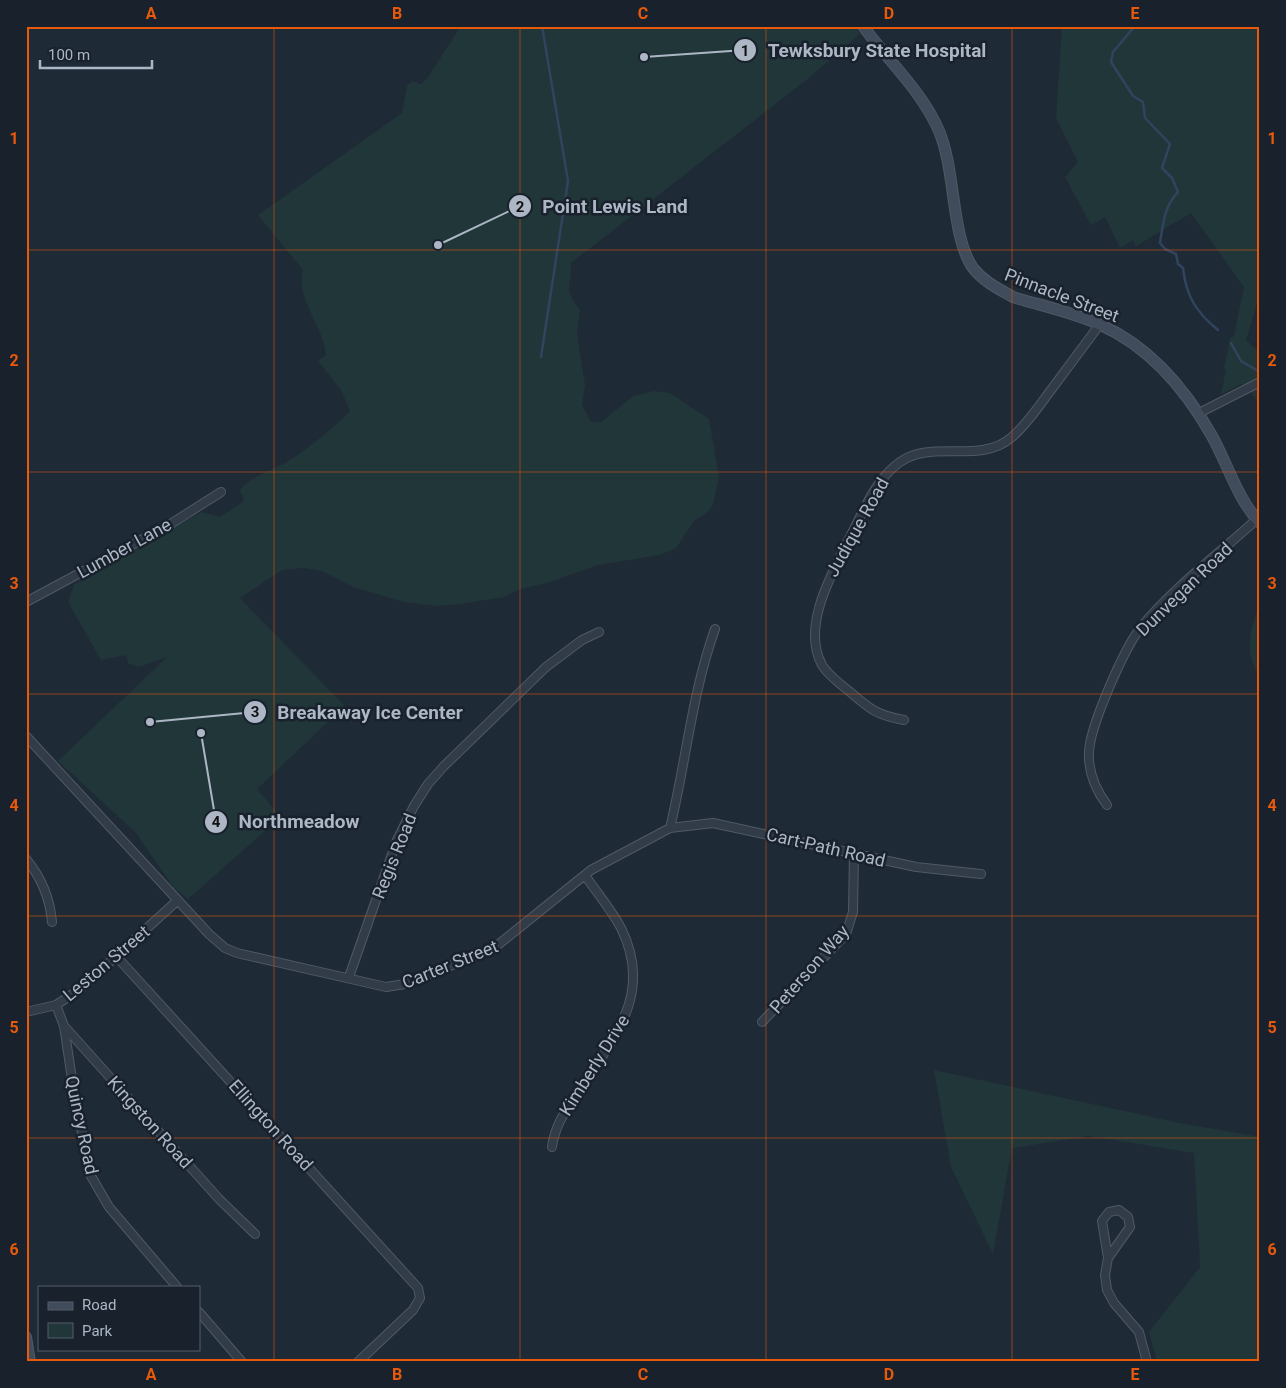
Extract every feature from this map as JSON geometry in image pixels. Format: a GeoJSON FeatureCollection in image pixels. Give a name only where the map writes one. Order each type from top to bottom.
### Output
{"type":"FeatureCollection","features":[{"type":"Feature","properties":{"kind":"street","name":"Pinnacle Street"},"geometry":{"type":"LineString","coordinates":[[863,26],[917,93],[939,132],[951,172],[963,244],[973,268],[990,284],[1013,297],[1100,324],[1117,332],[1151,358],[1170,376],[1199,413],[1236,488],[1258,521]]}},
{"type":"Feature","properties":{"kind":"street","name":"Judique Road"},"geometry":{"type":"LineString","coordinates":[[904,720],[876,713],[836,680],[823,666],[819,657],[816,630],[819,608],[828,580],[875,488],[885,473],[902,460],[919,454],[972,452],[1002,445],[1025,424],[1100,324]]}},
{"type":"Feature","properties":{"kind":"street"},"geometry":{"type":"LineString","coordinates":[[1199,413],[1260,382]]}},
{"type":"Feature","properties":{"kind":"street","name":"Lumber Lane"},"geometry":{"type":"LineString","coordinates":[[26,602],[168,525],[221,492]]}},
{"type":"Feature","properties":{"kind":"street","name":"Dunvegan Road"},"geometry":{"type":"LineString","coordinates":[[1107,805],[1094,784],[1089,758],[1090,742],[1130,644],[1146,620],[1258,521]]}},
{"type":"Feature","properties":{"kind":"street"},"geometry":{"type":"LineString","coordinates":[[670,828],[700,674],[715,629]]}},
{"type":"Feature","properties":{"kind":"street","name":"Regis Road"},"geometry":{"type":"LineString","coordinates":[[349,977],[397,840],[405,821],[428,784],[546,667],[582,640],[599,632]]}},
{"type":"Feature","properties":{"kind":"street","name":"Carter Street"},"geometry":{"type":"LineString","coordinates":[[26,736],[219,944],[230,951],[386,987],[397,986],[494,948],[585,874],[670,828]]}},
{"type":"Feature","properties":{"kind":"street","name":"Cart-Path Road"},"geometry":{"type":"LineString","coordinates":[[670,828],[713,824],[916,867],[981,874]]}},
{"type":"Feature","properties":{"kind":"street","name":"Peterson Way"},"geometry":{"type":"LineString","coordinates":[[762,1022],[848,929],[853,912],[854,853]]}},
{"type":"Feature","properties":{"kind":"street"},"geometry":{"type":"LineString","coordinates":[[26,860],[34,868],[45,892],[50,906],[52,922]]}},
{"type":"Feature","properties":{"kind":"street","name":"Kimberly Drive"},"geometry":{"type":"LineString","coordinates":[[552,1147],[559,1122],[620,1029],[634,988],[633,967],[621,928],[585,874]]}},
{"type":"Feature","properties":{"kind":"street","name":"Leston Street"},"geometry":{"type":"LineString","coordinates":[[26,1012],[56,1005],[79,990],[178,900]]}},
{"type":"Feature","properties":{"kind":"street","name":"Ellington Road"},"geometry":{"type":"LineString","coordinates":[[116,956],[414,1281],[420,1298],[413,1310],[358,1362]]}},
{"type":"Feature","properties":{"kind":"street","name":"Kingston Road"},"geometry":{"type":"LineString","coordinates":[[56,1005],[64,1026],[219,1199],[254,1234]]}},
{"type":"Feature","properties":{"kind":"street","name":"Quincy Road"},"geometry":{"type":"LineString","coordinates":[[64,1026],[75,1099],[91,1176],[109,1207],[176,1286]]}},
{"type":"Feature","properties":{"kind":"street"},"geometry":{"type":"LineString","coordinates":[[1108,1258],[1130,1227],[1128,1217],[1120,1210],[1109,1212],[1102,1220],[1108,1258],[1105,1276],[1107,1290],[1114,1303],[1139,1332],[1147,1362]]}},
{"type":"Feature","properties":{"kind":"street"},"geometry":{"type":"LineString","coordinates":[[200,1313],[242,1362]]}},
{"type":"Feature","properties":{"kind":"street"},"geometry":{"type":"LineString","coordinates":[[26,1337],[30,1362]]}},
{"type":"Feature","properties":{"kind":"green space"},"geometry":{"type":"Polygon","coordinates":[[[461,26],[855,26],[860,34],[805,81],[571,263],[569,287],[571,297],[580,310],[577,334],[585,385],[582,405],[591,422],[601,422],[633,396],[654,391],[670,393],[709,419],[719,477],[713,505],[707,513],[694,521],[676,548],[660,555],[598,565],[547,583],[520,589],[505,597],[436,606],[404,602],[353,587],[322,571],[304,568],[282,570],[240,598],[345,706],[257,789],[281,817],[188,899],[174,888],[136,833],[58,761],[167,657],[139,667],[129,664],[126,655],[101,660],[68,602],[74,585],[187,520],[202,512],[220,517],[244,501],[240,490],[245,485],[301,453],[350,411],[341,390],[318,361],[326,355],[303,290],[301,280],[303,270],[258,215],[402,113],[407,86],[412,81],[421,84],[428,77],[461,26]]]}},
{"type":"Feature","properties":{"kind":"green space"},"geometry":{"type":"Polygon","coordinates":[[[1062,26],[1260,26],[1260,294],[1246,340],[1260,353],[1260,402],[1242,384],[1221,394],[1230,338],[1234,336],[1244,287],[1191,213],[1136,246],[1133,240],[1120,248],[1105,217],[1091,225],[1065,177],[1078,162],[1056,118],[1062,26]]]}},
{"type":"Feature","properties":{"kind":"green space"},"geometry":{"type":"Polygon","coordinates":[[[1260,605],[1260,675],[1251,659],[1250,641],[1253,622],[1260,605]]]}},
{"type":"Feature","properties":{"kind":"green space"},"geometry":{"type":"Polygon","coordinates":[[[934,1070],[1180,1123],[1260,1137],[1260,1362],[1157,1362],[1149,1332],[1200,1267],[1194,1153],[1089,1136],[1012,1148],[993,1254],[951,1167],[934,1070]]]}},
{"type":"Feature","properties":{"kind":"waterway"},"geometry":{"type":"LineString","coordinates":[[541,357],[568,181],[542,26]]}},
{"type":"Feature","properties":{"kind":"waterway"},"geometry":{"type":"LineString","coordinates":[[1135,26],[1113,52],[1111,62],[1133,96],[1143,102],[1145,118],[1170,144],[1162,168],[1172,178],[1178,192],[1173,197],[1167,210],[1160,243],[1165,249],[1176,254],[1178,264],[1183,268],[1184,278],[1193,303],[1218,330]]}},
{"type":"Feature","properties":{"kind":"waterway"},"geometry":{"type":"LineString","coordinates":[[1231,343],[1241,361],[1258,371]]}},
{"type":"Feature","properties":{"kind":"place","name":"Tewksbury State Hospital"},"geometry":{"type":"Point","coordinates":[644,57]}},
{"type":"Feature","properties":{"kind":"place","name":"Point Lewis Land"},"geometry":{"type":"Point","coordinates":[438,245]}},
{"type":"Feature","properties":{"kind":"place","name":"Breakaway Ice Center"},"geometry":{"type":"Point","coordinates":[150,722]}},
{"type":"Feature","properties":{"kind":"place","name":"Northmeadow"},"geometry":{"type":"Point","coordinates":[201,733]}}]}
